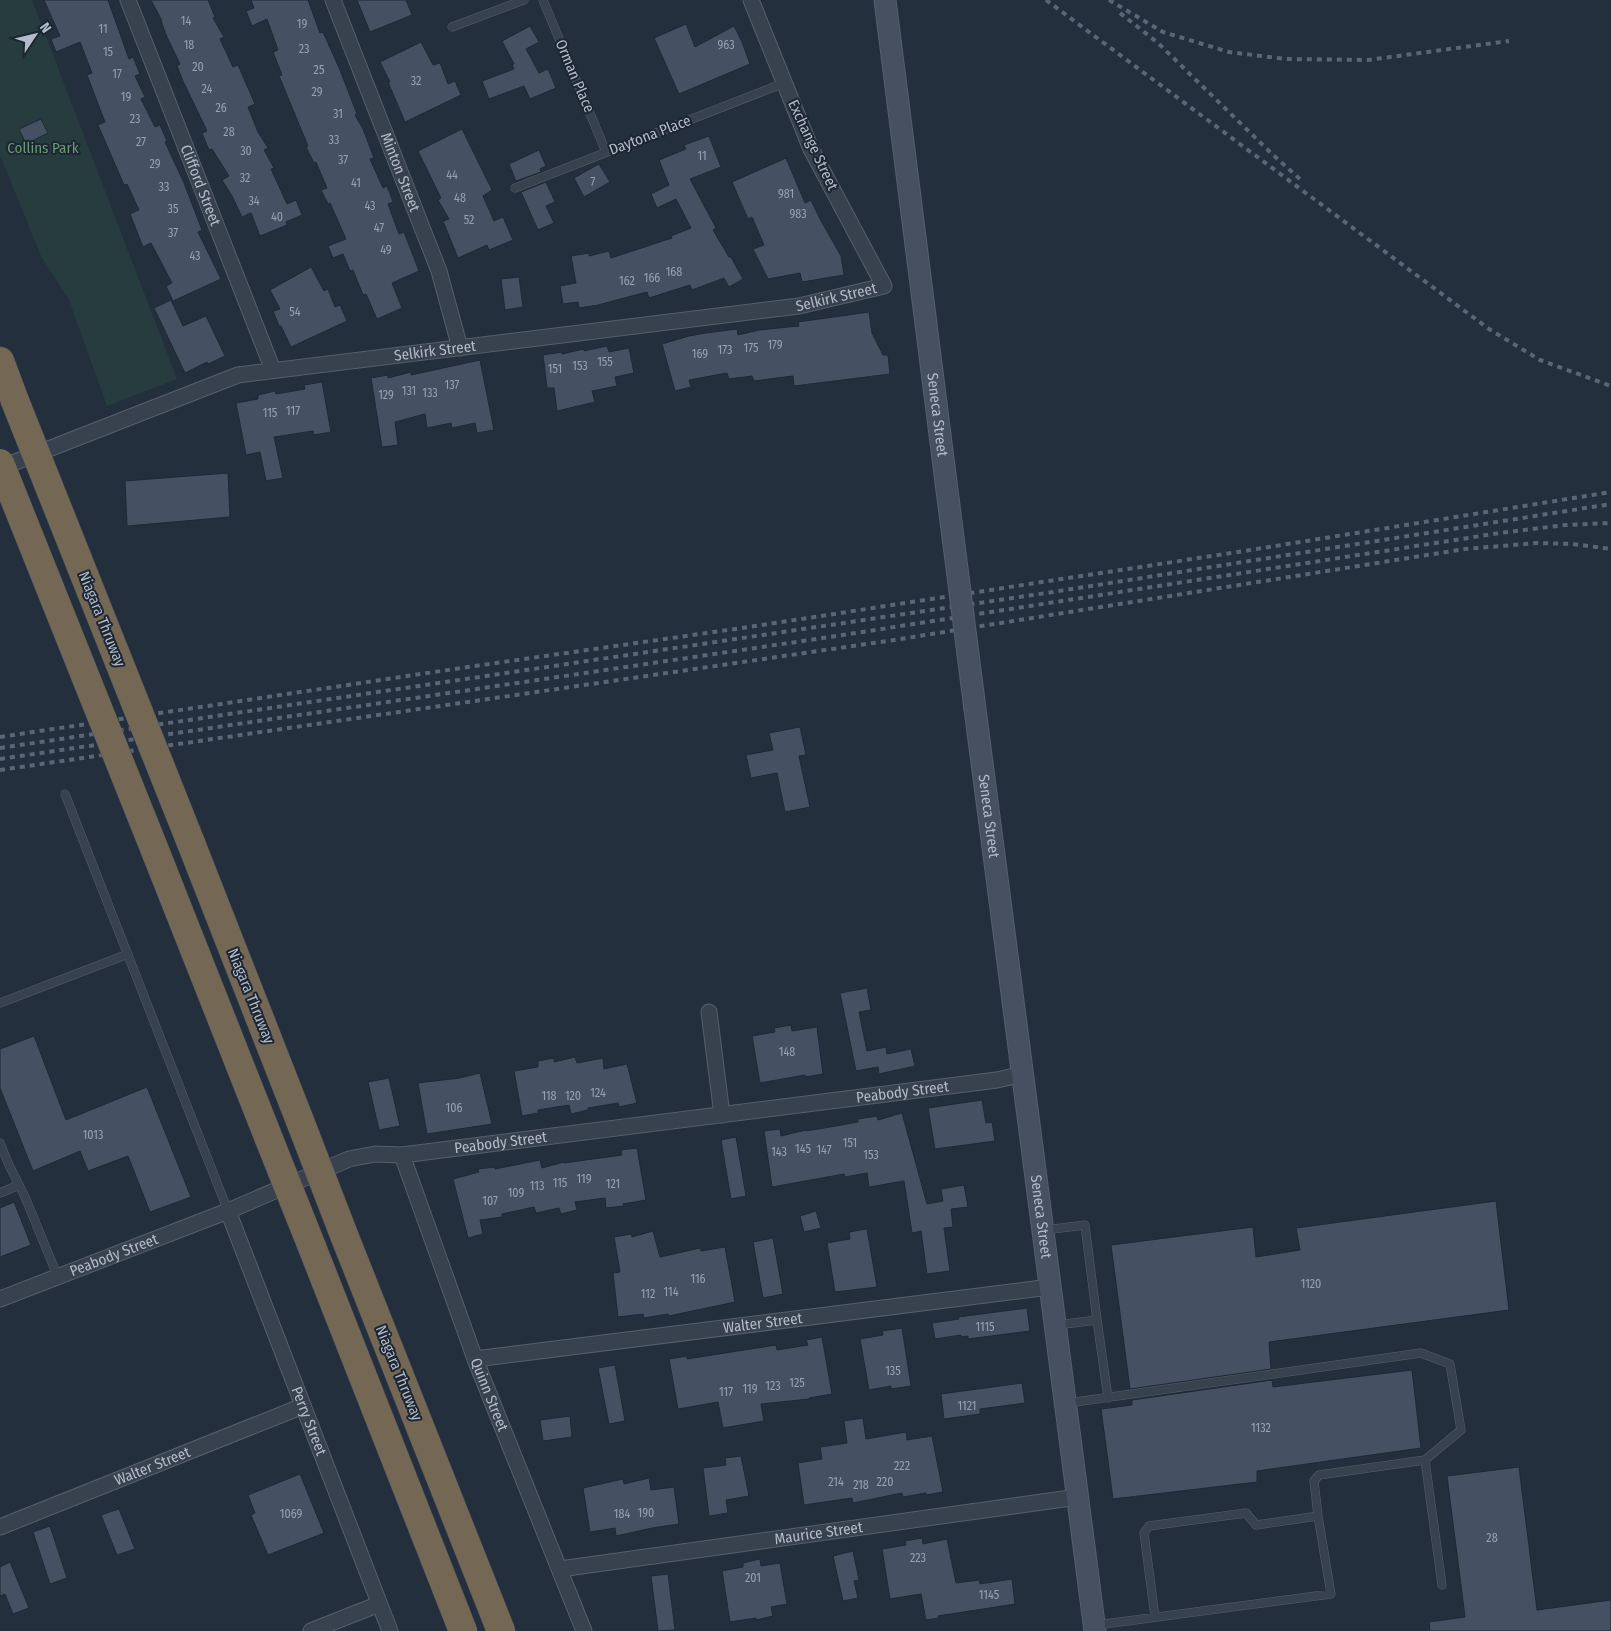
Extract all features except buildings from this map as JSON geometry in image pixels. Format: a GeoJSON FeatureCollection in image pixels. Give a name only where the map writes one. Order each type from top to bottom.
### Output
{"type":"FeatureCollection","features":[{"type":"Feature","properties":{"kind":"highway","name":"Niagara Thruway"},"geometry":{"type":"LineString","coordinates":[[0,361],[501,1631]]}},
{"type":"Feature","properties":{"kind":"highway"},"geometry":{"type":"LineString","coordinates":[[0,463],[463,1631]]}},
{"type":"Feature","properties":{"kind":"main road","name":"Seneca Street"},"geometry":{"type":"LineString","coordinates":[[885,0],[1095,1628]]}},
{"type":"Feature","properties":{"kind":"street","name":"Clifford Street"},"geometry":{"type":"LineString","coordinates":[[128,0],[273,370]]}},
{"type":"Feature","properties":{"kind":"street","name":"Minton Street"},"geometry":{"type":"LineString","coordinates":[[333,0],[439,271],[460,348]]}},
{"type":"Feature","properties":{"kind":"street","name":"Exchange Street"},"geometry":{"type":"LineString","coordinates":[[751,0],[811,149],[884,286]]}},
{"type":"Feature","properties":{"kind":"street","name":"Selkirk Street"},"geometry":{"type":"LineString","coordinates":[[0,468],[238,375],[799,306],[884,286]]}},
{"type":"Feature","properties":{"kind":"street"},"geometry":{"type":"LineString","coordinates":[[709,1012],[722,1115]]}},
{"type":"Feature","properties":{"kind":"street","name":"Peabody Street"},"geometry":{"type":"LineString","coordinates":[[0,1299],[228,1211],[349,1160],[375,1154],[402,1155],[997,1080],[1023,1074]]}},
{"type":"Feature","properties":{"kind":"street","name":"Quinn Street"},"geometry":{"type":"LineString","coordinates":[[402,1155],[475,1360],[584,1631]]}},
{"type":"Feature","properties":{"kind":"street","name":"Perry Street"},"geometry":{"type":"LineString","coordinates":[[228,1211],[390,1631]]}},
{"type":"Feature","properties":{"kind":"street","name":"Walter Street"},"geometry":{"type":"LineString","coordinates":[[475,1360],[1050,1286]]}},
{"type":"Feature","properties":{"kind":"street","name":"Walter Street"},"geometry":{"type":"LineString","coordinates":[[0,1527],[303,1406]]}},
{"type":"Feature","properties":{"kind":"street","name":"Maurice Street"},"geometry":{"type":"LineString","coordinates":[[560,1569],[1078,1497]]}},
{"type":"Feature","properties":{"kind":"street"},"geometry":{"type":"LineString","coordinates":[[311,1631],[380,1604]]}},
{"type":"Feature","properties":{"kind":"lane"},"geometry":{"type":"LineString","coordinates":[[452,28],[524,0]]}},
{"type":"Feature","properties":{"kind":"lane","name":"Orman Place"},"geometry":{"type":"LineString","coordinates":[[543,0],[606,152]]}},
{"type":"Feature","properties":{"kind":"lane","name":"Daytona Place"},"geometry":{"type":"LineString","coordinates":[[515,188],[784,83]]}},
{"type":"Feature","properties":{"kind":"lane"},"geometry":{"type":"LineString","coordinates":[[65,794],[228,1211]]}},
{"type":"Feature","properties":{"kind":"lane"},"geometry":{"type":"LineString","coordinates":[[0,1003],[128,954]]}},
{"type":"Feature","properties":{"kind":"lane"},"geometry":{"type":"LineString","coordinates":[[0,1143],[58,1277]]}},
{"type":"Feature","properties":{"kind":"lane"},"geometry":{"type":"LineString","coordinates":[[0,1193],[19,1186]]}},
{"type":"Feature","properties":{"kind":"lane"},"geometry":{"type":"LineString","coordinates":[[1043,1230],[1085,1225],[1108,1398]]}},
{"type":"Feature","properties":{"kind":"lane"},"geometry":{"type":"LineString","coordinates":[[1055,1325],[1097,1320]]}},
{"type":"Feature","properties":{"kind":"lane"},"geometry":{"type":"LineString","coordinates":[[1066,1404],[1422,1353],[1450,1364],[1460,1430],[1425,1460],[1319,1475],[1314,1481],[1331,1594],[1155,1617],[1095,1628]]}},
{"type":"Feature","properties":{"kind":"lane"},"geometry":{"type":"LineString","coordinates":[[1425,1460],[1442,1585]]}},
{"type":"Feature","properties":{"kind":"lane"},"geometry":{"type":"LineString","coordinates":[[1155,1617],[1144,1533],[1150,1526],[1246,1513],[1256,1524],[1318,1516]]}},
{"type":"Feature","properties":{"kind":"green space","name":"Collins Park"},"geometry":{"type":"Polygon","coordinates":[[[0,0],[32,0],[177,379],[107,406],[69,300],[41,256],[0,155],[0,0]]]}},
{"type":"Feature","properties":{"kind":"railway"},"geometry":{"type":"LineString","coordinates":[[1046,0],[1489,329],[1540,360],[1611,386]]}},
{"type":"Feature","properties":{"kind":"railway"},"geometry":{"type":"LineString","coordinates":[[1109,0],[1163,32],[1229,52],[1285,59],[1368,60],[1509,41]]}},
{"type":"Feature","properties":{"kind":"railway"},"geometry":{"type":"LineString","coordinates":[[1120,13],[1158,43],[1302,181]]}},
{"type":"Feature","properties":{"kind":"railway"},"geometry":{"type":"LineString","coordinates":[[0,737],[749,627],[1238,552],[1611,492]]}},
{"type":"Feature","properties":{"kind":"railway"},"geometry":{"type":"LineString","coordinates":[[0,748],[1053,592],[1611,504]]}},
{"type":"Feature","properties":{"kind":"railway"},"geometry":{"type":"LineString","coordinates":[[0,759],[830,637],[1500,533],[1565,525],[1611,523]]}},
{"type":"Feature","properties":{"kind":"railway"},"geometry":{"type":"LineString","coordinates":[[0,770],[894,640],[1465,549],[1537,543],[1573,544],[1611,549]]}}]}
